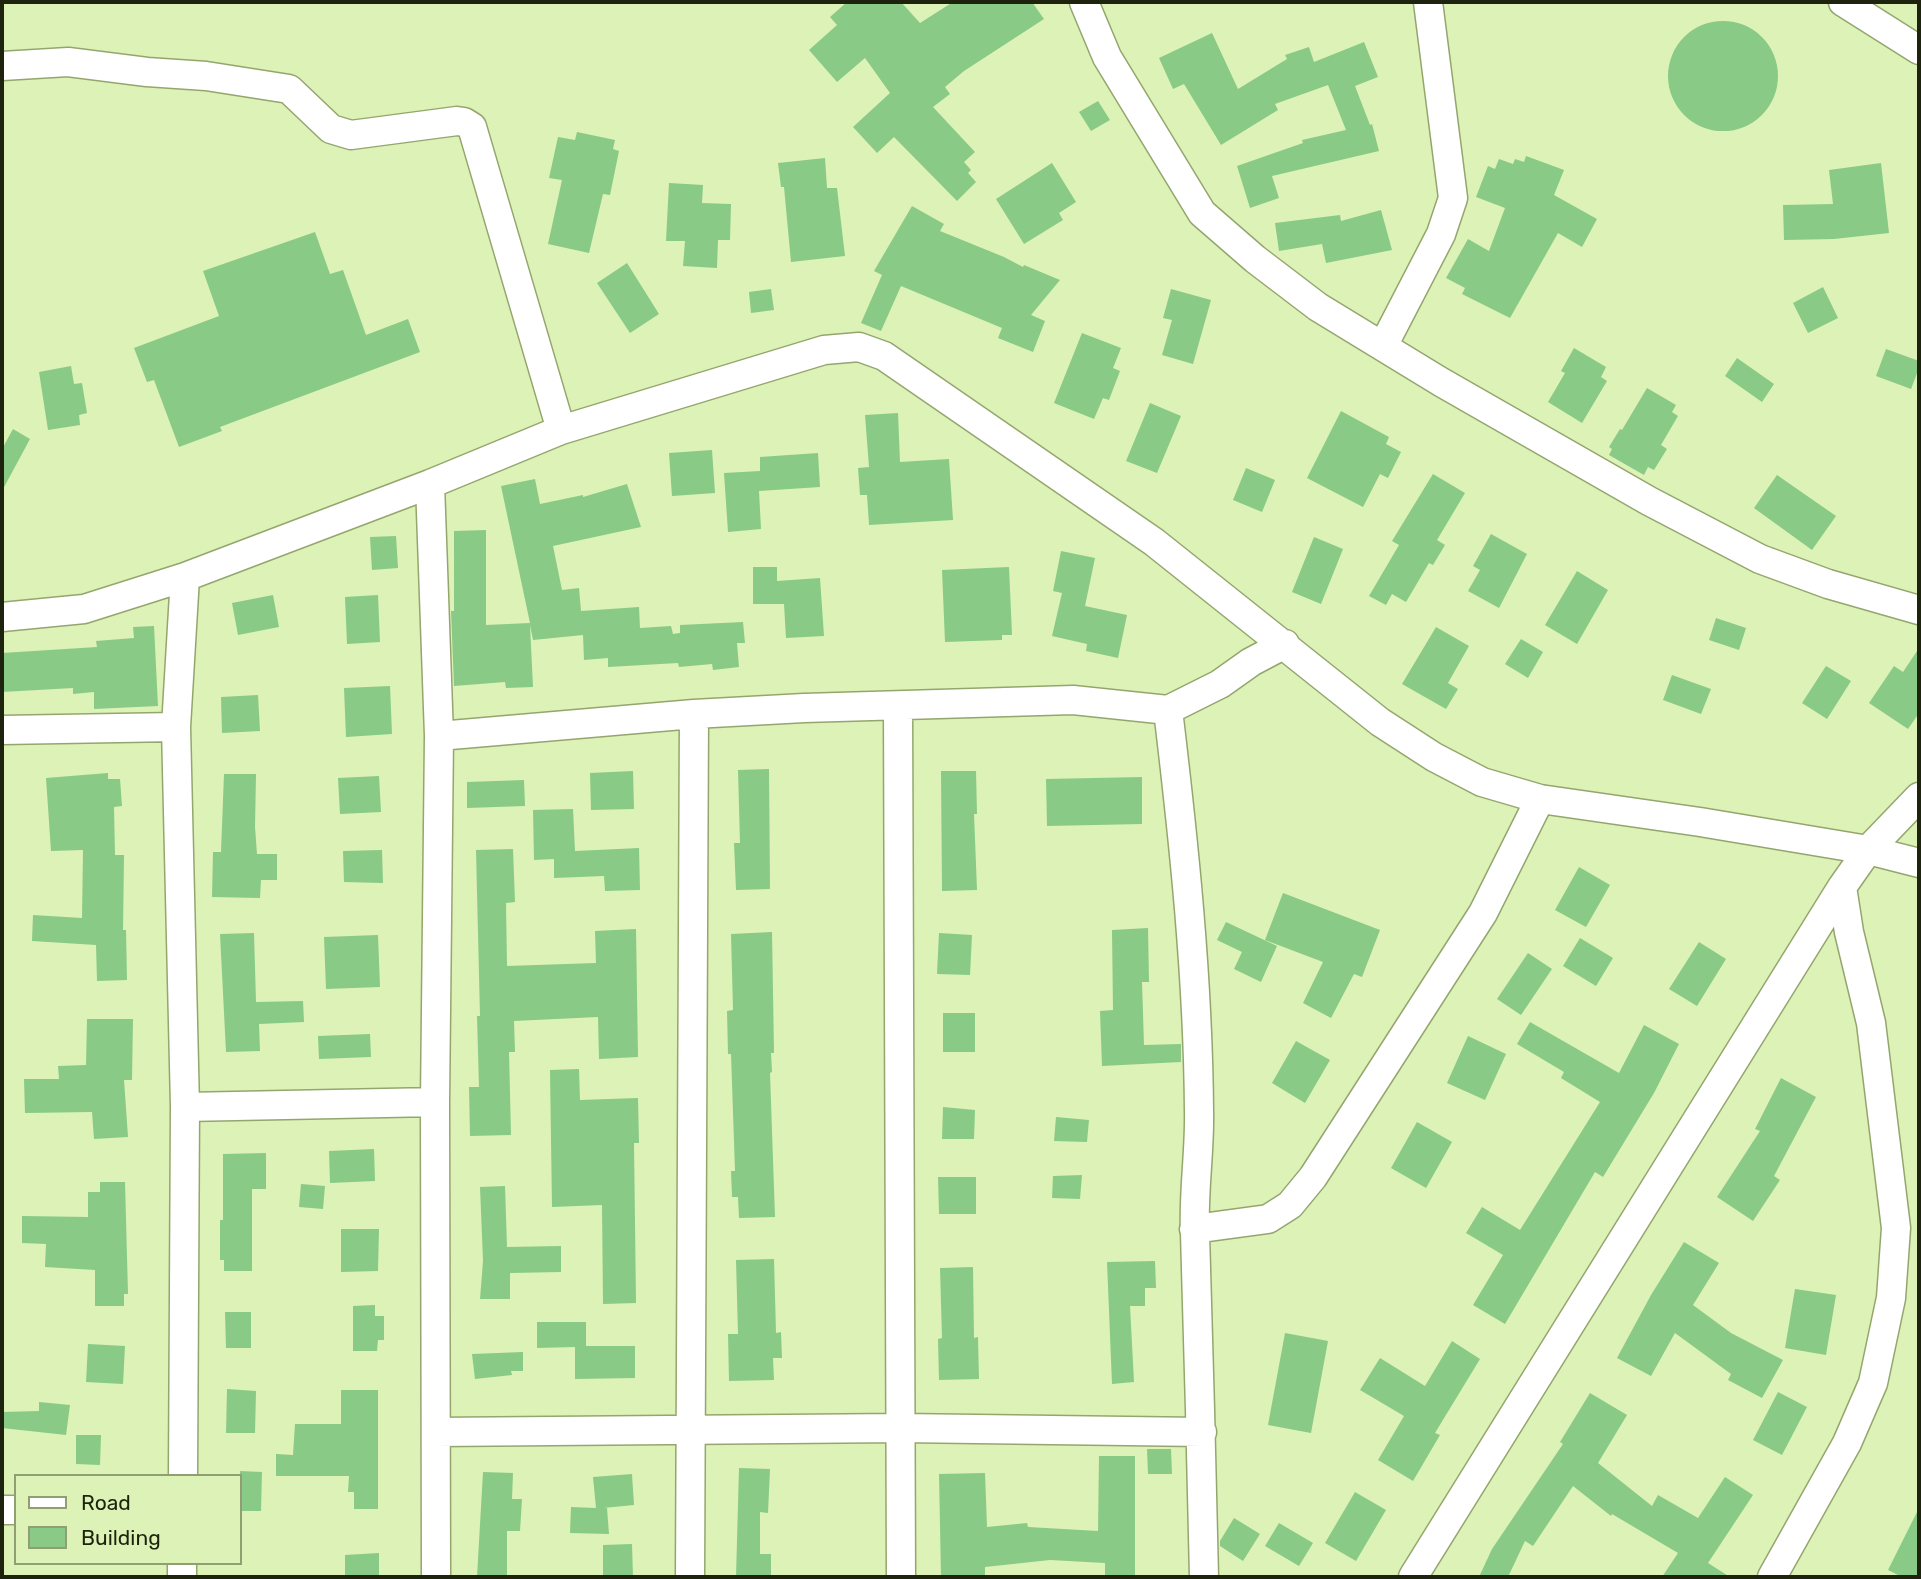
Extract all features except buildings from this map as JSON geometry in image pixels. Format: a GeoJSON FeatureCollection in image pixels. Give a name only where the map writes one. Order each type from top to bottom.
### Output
{"type":"FeatureCollection","features":[{"type":"Feature","properties":{"kind":"street"},"geometry":{"type":"LineString","coordinates":[[1084,2],[1107,57],[1202,213],[1255,259],[1318,307],[1441,382],[1649,501],[1760,559],[1828,584],[1919,610]]}},
{"type":"Feature","properties":{"kind":"street"},"geometry":{"type":"LineString","coordinates":[[1383,346],[1441,234],[1453,198],[1428,2]]}},
{"type":"Feature","properties":{"kind":"street"},"geometry":{"type":"LineString","coordinates":[[1843,2],[1919,50]]}},
{"type":"Feature","properties":{"kind":"street"},"geometry":{"type":"LineString","coordinates":[[2,66],[68,62],[206,76],[289,89],[331,129],[351,135],[457,121],[472,127],[561,430]]}},
{"type":"Feature","properties":{"kind":"street"},"geometry":{"type":"LineString","coordinates":[[2,617],[84,609],[185,577],[430,484],[561,430],[824,350],[859,347],[884,356],[1154,541],[1380,722],[1434,757],[1482,782],[1540,799],[1868,850],[1919,863]]}},
{"type":"Feature","properties":{"kind":"street"},"geometry":{"type":"LineString","coordinates":[[430,484],[439,736],[435,1102],[436,1577]]}},
{"type":"Feature","properties":{"kind":"street"},"geometry":{"type":"LineString","coordinates":[[183,1474],[185,1107],[176,727],[185,577]]}},
{"type":"Feature","properties":{"kind":"street"},"geometry":{"type":"LineString","coordinates":[[439,736],[694,714],[804,708],[1073,700],[1168,709],[1220,684],[1251,662],[1285,644]]}},
{"type":"Feature","properties":{"kind":"street"},"geometry":{"type":"LineString","coordinates":[[898,706],[901,1577]]}},
{"type":"Feature","properties":{"kind":"street"},"geometry":{"type":"LineString","coordinates":[[1168,709],[1183,835],[1199,1112],[1194,1229],[1202,1432],[1203,1577]]}},
{"type":"Feature","properties":{"kind":"street"},"geometry":{"type":"LineString","coordinates":[[690,1577],[694,714]]}},
{"type":"Feature","properties":{"kind":"street"},"geometry":{"type":"LineString","coordinates":[[2,730],[176,727]]}},
{"type":"Feature","properties":{"kind":"street"},"geometry":{"type":"LineString","coordinates":[[1413,1577],[1842,887],[1868,850],[1919,797]]}},
{"type":"Feature","properties":{"kind":"street"},"geometry":{"type":"LineString","coordinates":[[1194,1229],[1268,1219],[1290,1205],[1313,1177],[1483,913],[1540,799]]}},
{"type":"Feature","properties":{"kind":"street"},"geometry":{"type":"LineString","coordinates":[[1772,1577],[1847,1443],[1873,1382],[1907,1234],[1871,1023],[1849,932],[1842,887]]}},
{"type":"Feature","properties":{"kind":"street"},"geometry":{"type":"LineString","coordinates":[[185,1107],[435,1102]]}},
{"type":"Feature","properties":{"kind":"street"},"geometry":{"type":"LineString","coordinates":[[436,1432],[901,1428],[1202,1432]]}}]}
